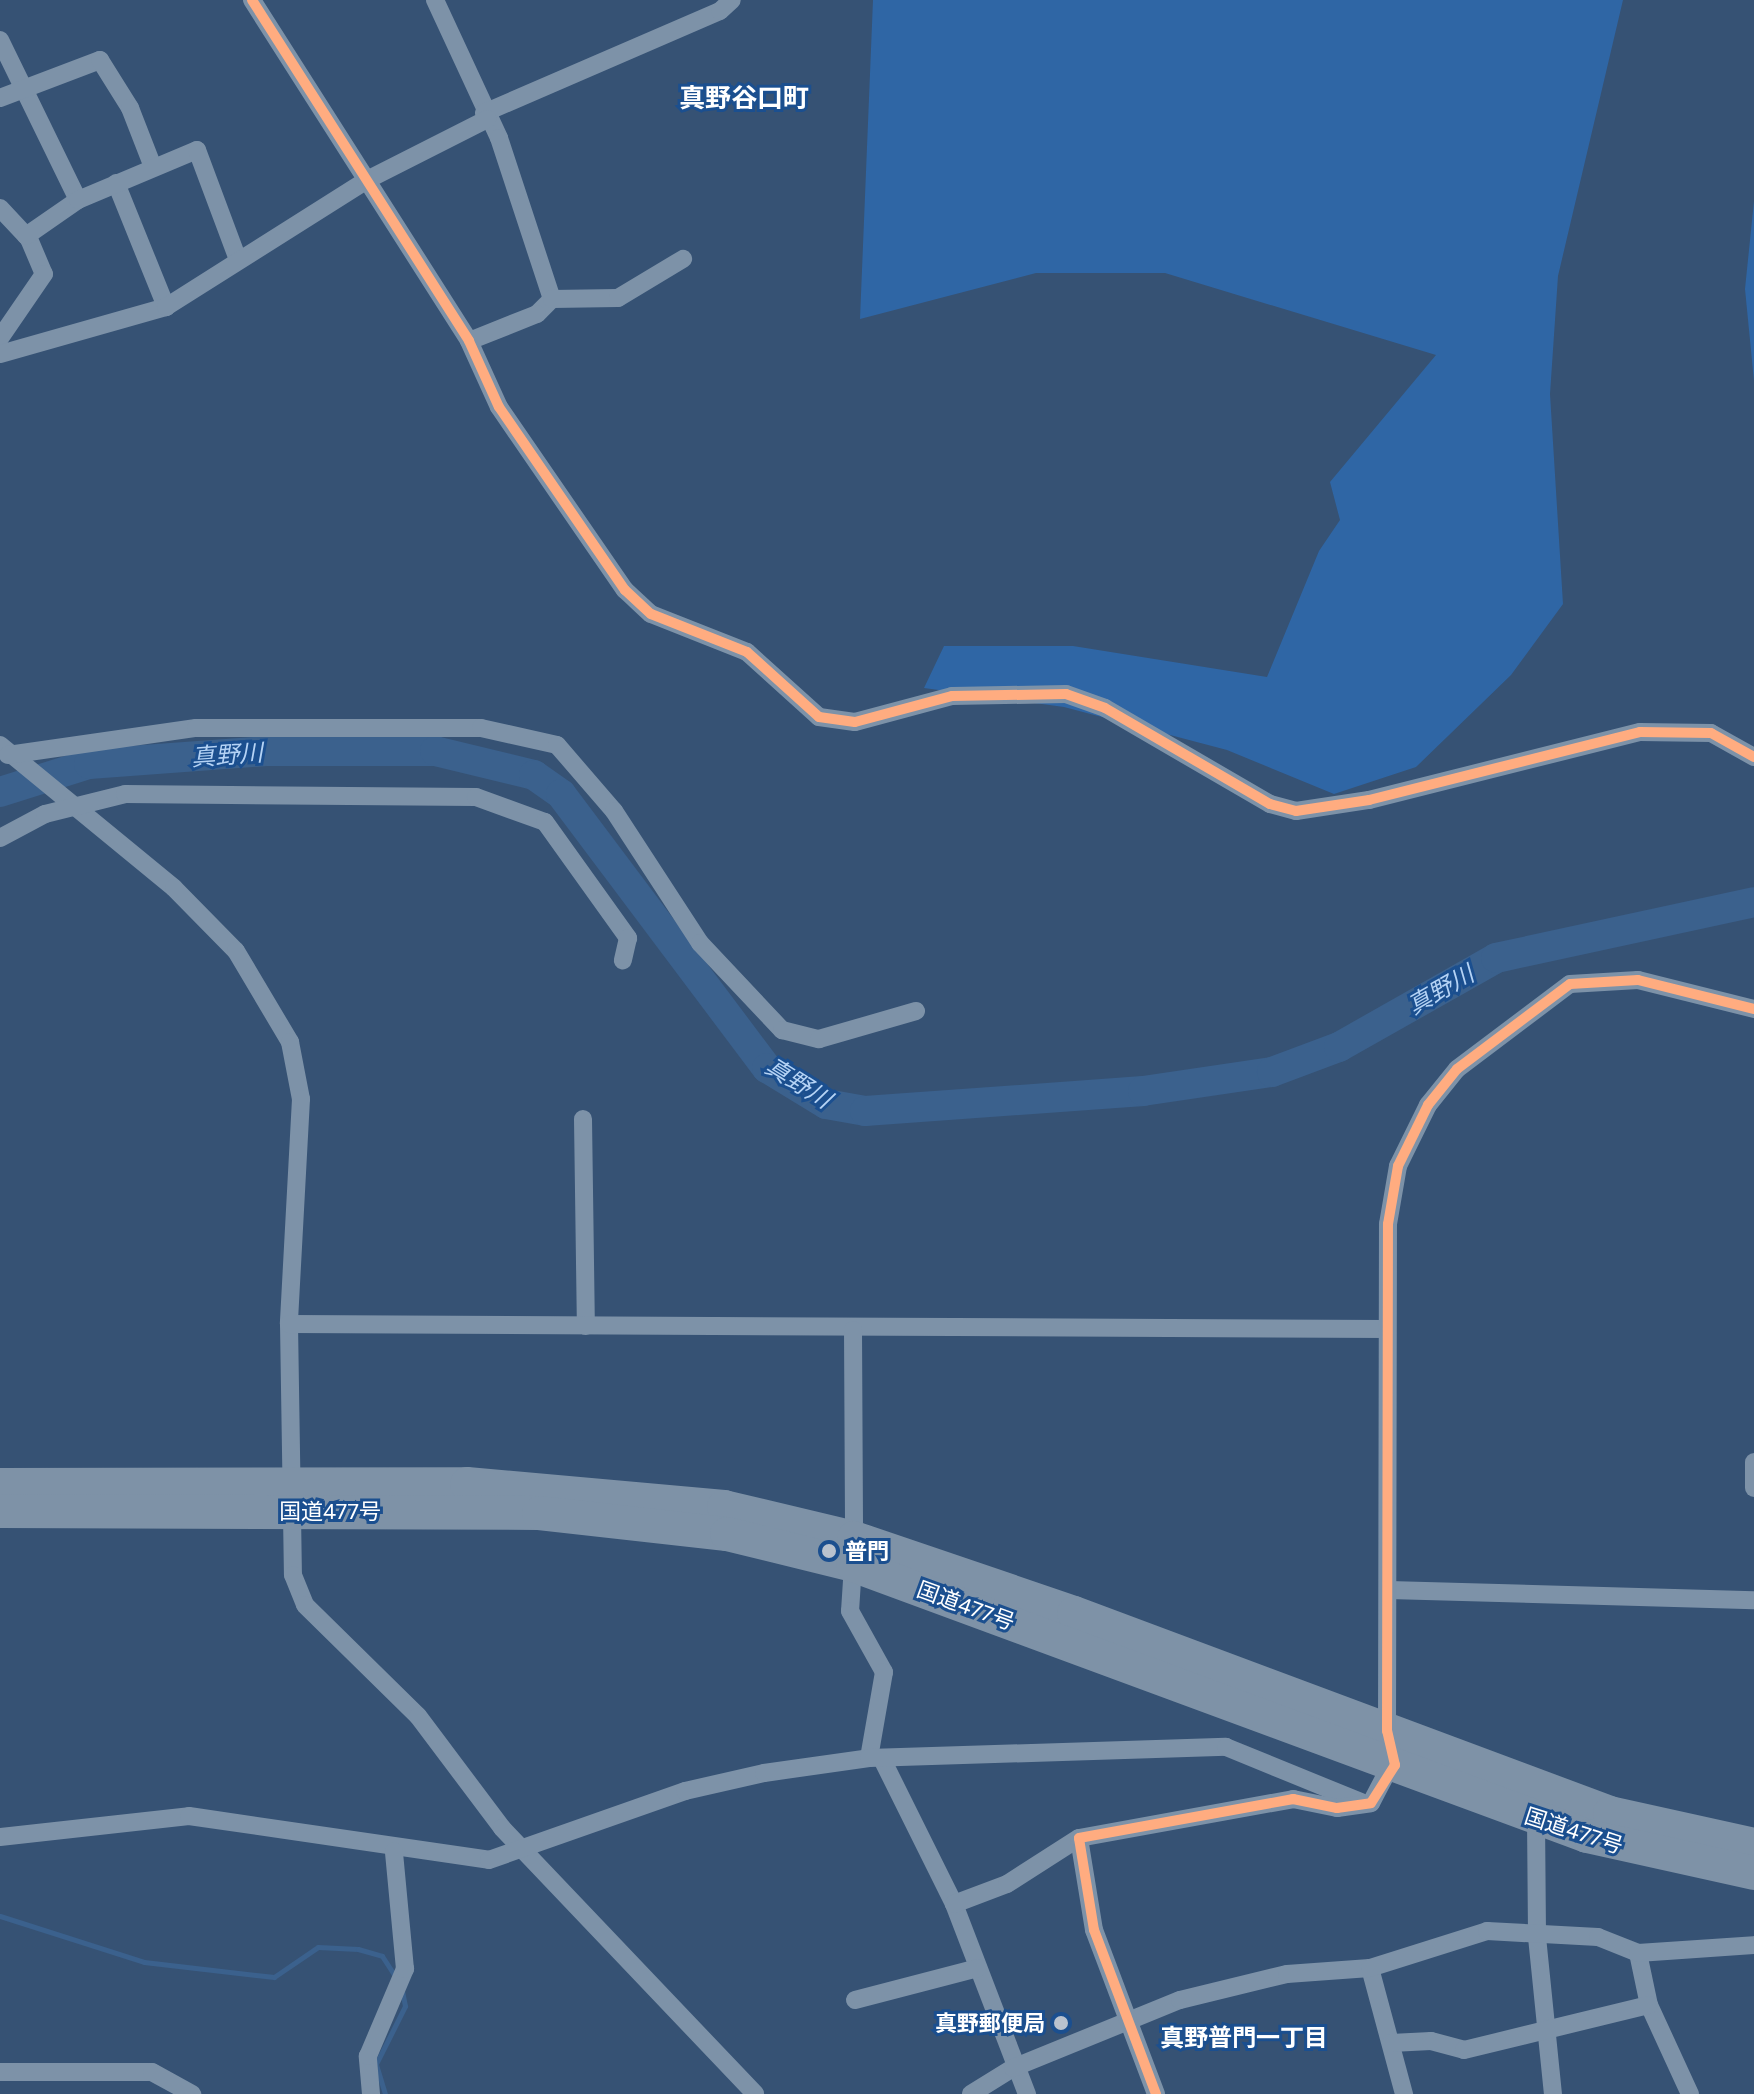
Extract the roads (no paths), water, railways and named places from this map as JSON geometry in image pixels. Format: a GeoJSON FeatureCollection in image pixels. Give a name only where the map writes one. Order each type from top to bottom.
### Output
{"type":"FeatureCollection","features":[{"type":"Feature","properties":{"kind":"highway","name":"国道477号"},"geometry":{"type":"LineString","coordinates":[[0,1485],[292,1498],[624,1518],[853,1551],[1387,1731],[1610,1813],[1754,1845]]}},
{"type":"Feature","properties":{"kind":"highway","name":"国道477号"},"geometry":{"type":"LineString","coordinates":[[0,1511],[292,1498]]}},
{"type":"Feature","properties":{"kind":"highway","name":"国道477号"},"geometry":{"type":"LineString","coordinates":[[853,1551],[1536,1819],[1666,1858],[1754,1873]]}},
{"type":"Feature","properties":{"kind":"street"},"geometry":{"type":"LineString","coordinates":[[252,0],[469,341],[499,407],[636,604],[730,641],[819,717],[855,722],[952,696],[1066,694],[1105,708],[1270,804],[1296,811],[1369,800],[1640,732],[1711,733],[1754,757]]}},
{"type":"Feature","properties":{"kind":"street"},"geometry":{"type":"LineString","coordinates":[[435,0],[523,200],[552,299]]}},
{"type":"Feature","properties":{"kind":"street"},"geometry":{"type":"LineString","coordinates":[[0,354],[166,307],[237,257],[367,180],[485,116],[732,0]]}},
{"type":"Feature","properties":{"kind":"street"},"geometry":{"type":"LineString","coordinates":[[0,40],[78,200]]}},
{"type":"Feature","properties":{"kind":"street"},"geometry":{"type":"LineString","coordinates":[[0,98],[100,60],[130,108],[153,167]]}},
{"type":"Feature","properties":{"kind":"street"},"geometry":{"type":"LineString","coordinates":[[0,236],[24,234],[78,200],[197,150],[237,257]]}},
{"type":"Feature","properties":{"kind":"street"},"geometry":{"type":"LineString","coordinates":[[116,183],[166,307]]}},
{"type":"Feature","properties":{"kind":"street"},"geometry":{"type":"LineString","coordinates":[[0,208],[24,234],[44,274],[0,338]]}},
{"type":"Feature","properties":{"kind":"street"},"geometry":{"type":"LineString","coordinates":[[469,341],[537,314],[552,299],[618,298],[683,259]]}},
{"type":"Feature","properties":{"kind":"street"},"geometry":{"type":"LineString","coordinates":[[9,754],[196,728],[481,728],[546,742],[614,811],[700,943],[782,1030],[819,1039],[916,1011]]}},
{"type":"Feature","properties":{"kind":"street"},"geometry":{"type":"LineString","coordinates":[[9,754],[74,804],[236,951],[290,1042],[301,1099],[289,1324],[293,1575],[305,1605],[418,1716],[526,1849],[755,2094]]}},
{"type":"Feature","properties":{"kind":"street"},"geometry":{"type":"LineString","coordinates":[[0,838],[45,814],[88,800],[125,794],[420,795],[517,806],[545,822],[571,850],[628,938],[623,960]]}},
{"type":"Feature","properties":{"kind":"street"},"geometry":{"type":"LineString","coordinates":[[954,1904],[1007,1884],[1079,1838],[1293,1799],[1337,1808],[1378,1799],[1395,1765],[1387,1731],[1387,1329],[1388,1224],[1398,1166],[1457,1069],[1570,984],[1600,978],[1638,980],[1754,1009]]}},
{"type":"Feature","properties":{"kind":"street"},"geometry":{"type":"LineString","coordinates":[[583,1119],[586,1326]]}},
{"type":"Feature","properties":{"kind":"street"},"geometry":{"type":"LineString","coordinates":[[289,1324],[853,1330],[1387,1329]]}},
{"type":"Feature","properties":{"kind":"street"},"geometry":{"type":"LineString","coordinates":[[853,1330],[850,1611],[884,1672],[876,1760],[954,1904],[1013,2068],[1027,2094]]}},
{"type":"Feature","properties":{"kind":"street"},"geometry":{"type":"LineString","coordinates":[[1754,1462],[1754,1488]]}},
{"type":"Feature","properties":{"kind":"street"},"geometry":{"type":"LineString","coordinates":[[1389,1590],[1754,1600]]}},
{"type":"Feature","properties":{"kind":"street"},"geometry":{"type":"LineString","coordinates":[[0,1837],[189,1816],[394,1852],[489,1860],[685,1791],[876,1760],[1226,1747],[1362,1802]]}},
{"type":"Feature","properties":{"kind":"street"},"geometry":{"type":"LineString","coordinates":[[1536,1819],[1537,1937],[1553,2094]]}},
{"type":"Feature","properties":{"kind":"street"},"geometry":{"type":"LineString","coordinates":[[1079,1838],[1094,1930],[1130,2017],[1156,2094]]}},
{"type":"Feature","properties":{"kind":"street"},"geometry":{"type":"LineString","coordinates":[[371,2094],[368,2056],[405,1969],[394,1852]]}},
{"type":"Feature","properties":{"kind":"street"},"geometry":{"type":"LineString","coordinates":[[971,2094],[1013,2068],[1130,2017],[1287,1974],[1370,1968],[1487,1931],[1537,1937],[1598,1937],[1638,1953],[1754,1945]]}},
{"type":"Feature","properties":{"kind":"street"},"geometry":{"type":"LineString","coordinates":[[1638,1953],[1649,2005],[1690,2094]]}},
{"type":"Feature","properties":{"kind":"street"},"geometry":{"type":"LineString","coordinates":[[855,2000],[978,1968]]}},
{"type":"Feature","properties":{"kind":"street"},"geometry":{"type":"LineString","coordinates":[[1370,1968],[1404,2094]]}},
{"type":"Feature","properties":{"kind":"street"},"geometry":{"type":"LineString","coordinates":[[1391,2043],[1431,2041],[1464,2050],[1544,2028],[1649,2005]]}},
{"type":"Feature","properties":{"kind":"street"},"geometry":{"type":"LineString","coordinates":[[0,2072],[152,2072],[192,2094]]}},
{"type":"Feature","properties":{"kind":"waterway","name":"真野川"},"geometry":{"type":"LineString","coordinates":[[0,792],[89,764],[267,751],[435,751],[534,775],[561,794],[767,1068],[826,1104],[865,1111],[1143,1091],[1272,1072],[1339,1047],[1496,958],[1754,902]]}},
{"type":"Feature","properties":{"kind":"waterway"},"geometry":{"type":"LineString","coordinates":[[0,1916],[144,1962],[274,1977],[318,1947],[358,1949],[382,1956],[397,1979]]}},
{"type":"Feature","properties":{"kind":"waterway"},"geometry":{"type":"LineString","coordinates":[[385,2094],[376,2064],[405,2006],[402,1991]]}},
{"type":"Feature","properties":{"kind":"place","name":"普門"},"geometry":{"type":"Point","coordinates":[829,1551]}},
{"type":"Feature","properties":{"kind":"place","name":"真野郵便局"},"geometry":{"type":"Point","coordinates":[1061,2023]}},
{"type":"Feature","properties":{"kind":"district","name":"真野谷口町"},"geometry":{"type":"Point","coordinates":[744,97]}},
{"type":"Feature","properties":{"kind":"district","name":"真野普門一丁目"},"geometry":{"type":"Point","coordinates":[1244,2037]}}]}
